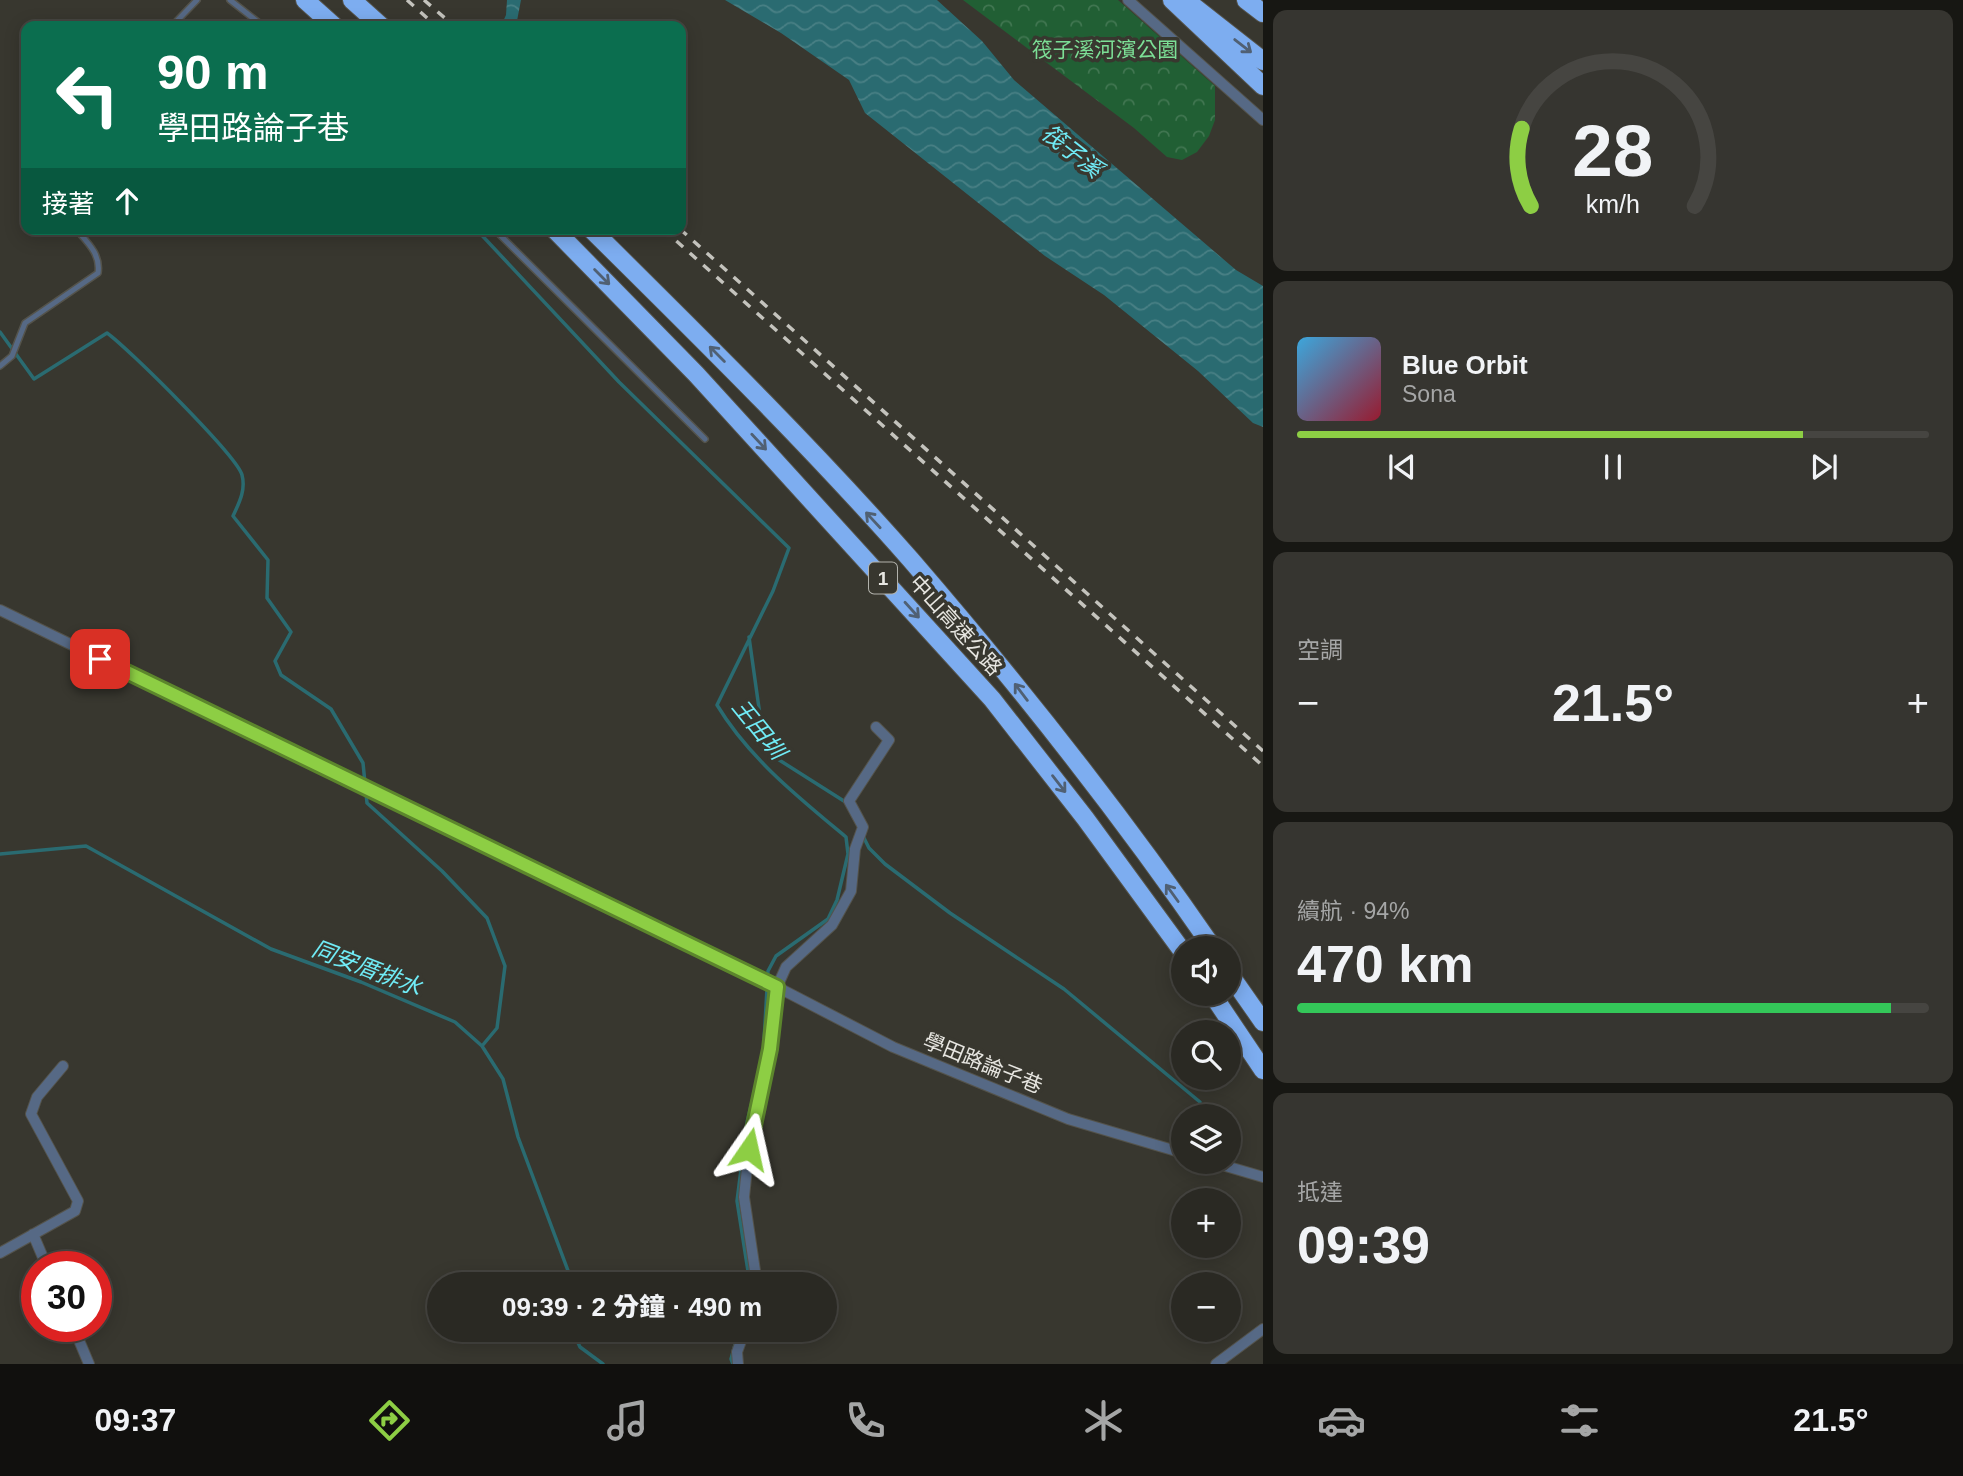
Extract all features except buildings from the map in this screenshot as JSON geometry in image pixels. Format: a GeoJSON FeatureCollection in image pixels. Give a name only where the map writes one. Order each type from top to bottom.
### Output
{"type":"FeatureCollection","features":[{"type":"Feature","properties":{"kind":"highway"},"geometry":{"type":"LineString","coordinates":[[305,0],[328,21]]}},
{"type":"Feature","properties":{"kind":"highway"},"geometry":{"type":"LineString","coordinates":[[352,0],[375,21]]}},
{"type":"Feature","properties":{"kind":"highway"},"geometry":{"type":"LineString","coordinates":[[1172,0],[1263,86]]}},
{"type":"Feature","properties":{"kind":"highway"},"geometry":{"type":"LineString","coordinates":[[1185,0],[1263,61]]}},
{"type":"Feature","properties":{"kind":"highway","name":"中山高速公路"},"geometry":{"type":"LineString","coordinates":[[560,235],[696,374],[992,699],[1085,818],[1171,936]]}},
{"type":"Feature","properties":{"kind":"highway","name":"中山高速公路"},"geometry":{"type":"LineString","coordinates":[[598,235],[720,356],[909,558],[1012,680],[1204,936]]}},
{"type":"Feature","properties":{"kind":"highway"},"geometry":{"type":"LineString","coordinates":[[1241,991],[1263,1022]]}},
{"type":"Feature","properties":{"kind":"highway"},"geometry":{"type":"LineString","coordinates":[[1220,1006],[1263,1070]]}},
{"type":"Feature","properties":{"kind":"street"},"geometry":{"type":"LineString","coordinates":[[1128,0],[1263,120]]}},
{"type":"Feature","properties":{"kind":"street","name":"學田路論子巷"},"geometry":{"type":"LineString","coordinates":[[0,610],[777,987],[893,1047],[1068,1119],[1171,1149]]}},
{"type":"Feature","properties":{"kind":"street"},"geometry":{"type":"LineString","coordinates":[[755,1272],[744,1197],[749,1149],[770,1049],[777,987],[786,967],[832,925],[851,891],[855,849],[863,828],[849,801],[888,740],[876,727]]}},
{"type":"Feature","properties":{"kind":"street"},"geometry":{"type":"LineString","coordinates":[[0,1253],[75,1211],[78,1201],[31,1114],[37,1097],[63,1066]]}},
{"type":"Feature","properties":{"kind":"street"},"geometry":{"type":"LineString","coordinates":[[1241,1171],[1263,1177]]}},
{"type":"Feature","properties":{"kind":"street"},"geometry":{"type":"LineString","coordinates":[[33,1234],[40,1251]]}},
{"type":"Feature","properties":{"kind":"street"},"geometry":{"type":"LineString","coordinates":[[1216,1364],[1263,1329]]}},
{"type":"Feature","properties":{"kind":"street"},"geometry":{"type":"LineString","coordinates":[[80,1342],[89,1364]]}},
{"type":"Feature","properties":{"kind":"street"},"geometry":{"type":"LineString","coordinates":[[738,1364],[737,1352],[741,1342]]}},
{"type":"Feature","properties":{"kind":"lane"},"geometry":{"type":"LineString","coordinates":[[177,21],[197,0]]}},
{"type":"Feature","properties":{"kind":"lane"},"geometry":{"type":"LineString","coordinates":[[230,0],[257,21]]}},
{"type":"Feature","properties":{"kind":"lane"},"geometry":{"type":"LineString","coordinates":[[0,366],[12,356],[25,323],[98,273],[99,265],[92,246],[82,235]]}},
{"type":"Feature","properties":{"kind":"lane"},"geometry":{"type":"LineString","coordinates":[[500,235],[705,439]]}},
{"type":"Feature","properties":{"kind":"green space","name":"筏子溪河濱公園"},"geometry":{"type":"Polygon","coordinates":[[[963,0],[1118,0],[1215,86],[1215,120],[1209,136],[1197,152],[1182,160],[1167,157],[1134,128],[963,0]]]}},
{"type":"Feature","properties":{"kind":"water"},"geometry":{"type":"Polygon","coordinates":[[[507,0],[521,0],[517,21],[503,21],[507,0]]]}},
{"type":"Feature","properties":{"kind":"water","name":"筏子溪"},"geometry":{"type":"Polygon","coordinates":[[[725,0],[937,0],[982,41],[1014,80],[1236,270],[1263,286],[1263,427],[1253,423],[1198,371],[1104,295],[1045,256],[865,113],[849,80],[781,33],[725,0]]]}},
{"type":"Feature","properties":{"kind":"waterway","name":"王田圳"},"geometry":{"type":"LineString","coordinates":[[482,235],[619,382],[789,548],[773,591],[717,705],[759,760],[846,837],[848,854],[837,900],[828,919],[776,956],[768,971],[763,1058],[747,1122],[737,1201],[748,1272]]}},
{"type":"Feature","properties":{"kind":"waterway"},"geometry":{"type":"LineString","coordinates":[[0,332],[34,379],[107,333],[180,402],[236,464],[242,475],[243,486],[233,516],[268,560],[267,598],[291,632],[275,661],[281,675],[331,709],[363,763],[367,803],[442,871],[487,918],[505,966],[497,1028],[482,1046]]}},
{"type":"Feature","properties":{"kind":"waterway"},"geometry":{"type":"LineString","coordinates":[[749,637],[765,751],[847,803]]}},
{"type":"Feature","properties":{"kind":"waterway"},"geometry":{"type":"LineString","coordinates":[[863,836],[869,848],[885,864],[950,913],[1064,989],[1200,1102]]}},
{"type":"Feature","properties":{"kind":"waterway","name":"同安厝排水"},"geometry":{"type":"LineString","coordinates":[[0,854],[86,846],[271,949],[361,982],[455,1022],[482,1046],[503,1079],[518,1137],[569,1272]]}},
{"type":"Feature","properties":{"kind":"waterway","name":"同安厝排水"},"geometry":{"type":"LineString","coordinates":[[578,1342],[580,1347],[603,1364]]}},
{"type":"Feature","properties":{"kind":"waterway","name":"王田圳"},"geometry":{"type":"LineString","coordinates":[[733,1364],[731,1359],[736,1342]]}},
{"type":"Feature","properties":{"kind":"railway"},"geometry":{"type":"LineString","coordinates":[[407,0],[430,21]]}},
{"type":"Feature","properties":{"kind":"railway"},"geometry":{"type":"LineString","coordinates":[[424,0],[448,21]]}},
{"type":"Feature","properties":{"kind":"railway"},"geometry":{"type":"LineString","coordinates":[[686,234],[1263,751]]}},
{"type":"Feature","properties":{"kind":"railway"},"geometry":{"type":"LineString","coordinates":[[670,235],[1263,766]]}},
{"type":"Feature","properties":{"kind":"route"},"geometry":{"type":"LineString","coordinates":[[100,659],[777,987],[770,1049],[749,1149]]}}]}
